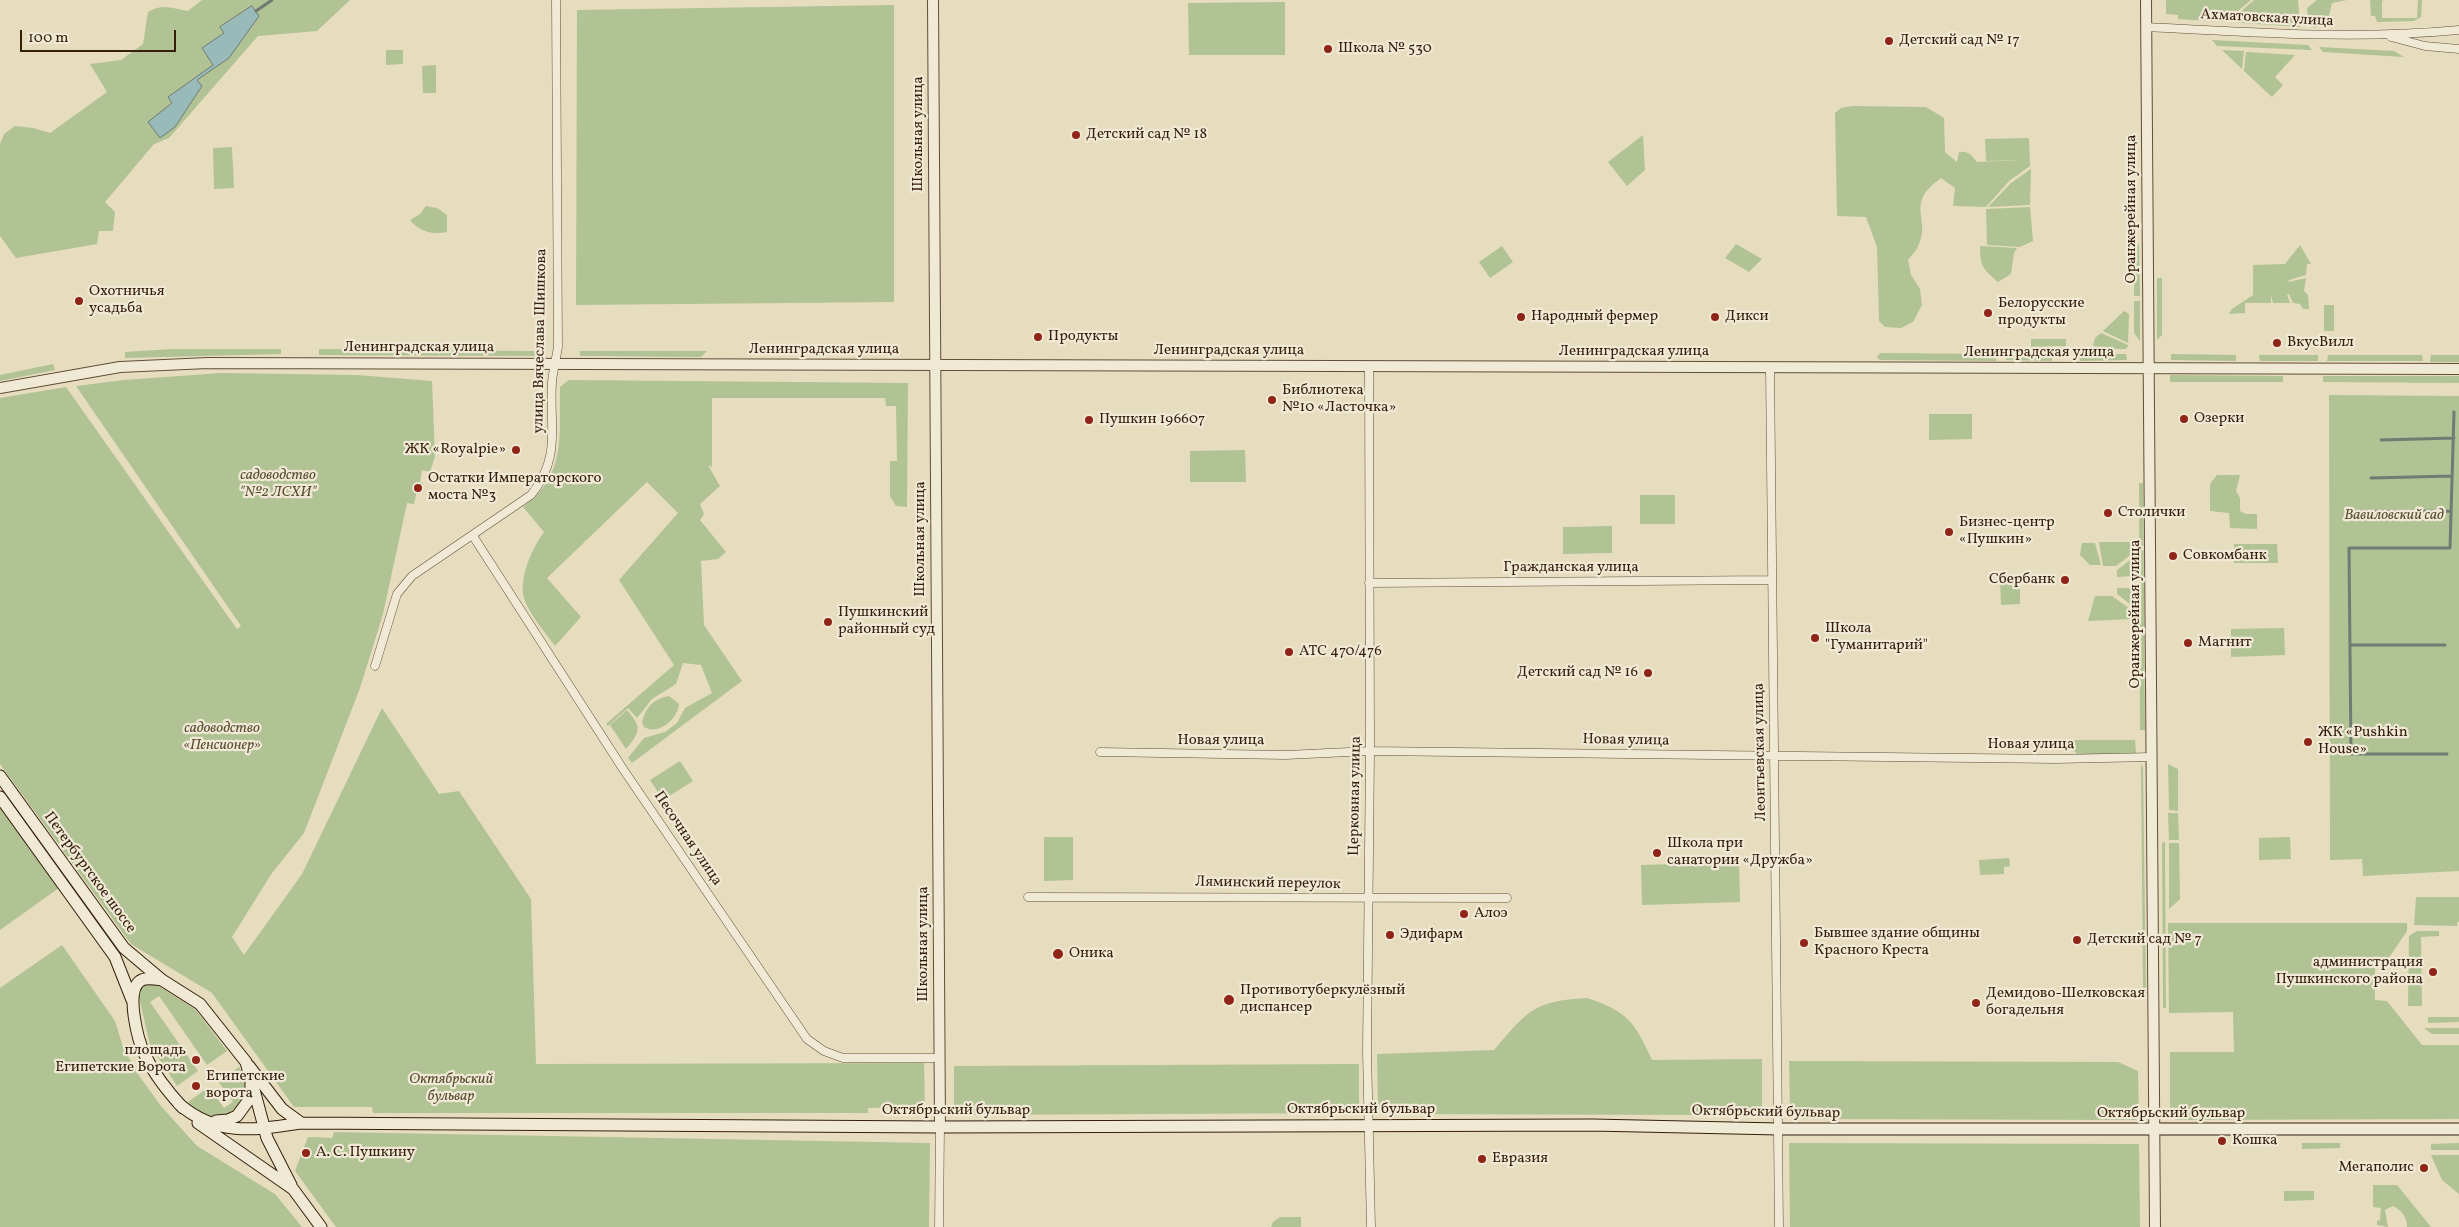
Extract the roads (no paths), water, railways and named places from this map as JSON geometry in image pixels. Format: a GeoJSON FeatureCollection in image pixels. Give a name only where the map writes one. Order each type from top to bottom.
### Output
{"type":"FeatureCollection","features":[{"type":"Feature","properties":{"kind":"main road","name":"Петербургское шоссе"},"geometry":{"type":"LineString","coordinates":[[0,776],[124,948],[162,980]]}},
{"type":"Feature","properties":{"kind":"main road","name":"Петербургское шоссе"},"geometry":{"type":"LineString","coordinates":[[0,797],[115,957],[132,1001]]}},
{"type":"Feature","properties":{"kind":"main road"},"geometry":{"type":"LineString","coordinates":[[293,1189],[203,1128],[179,1104],[144,1055],[137,1032],[132,1001],[134,988],[144,979],[162,980],[200,1004],[209,1012],[282,1109],[302,1123]]}},
{"type":"Feature","properties":{"kind":"main road"},"geometry":{"type":"LineString","coordinates":[[246,1062],[264,1128],[272,1149],[293,1189],[321,1227]]}},
{"type":"Feature","properties":{"kind":"main road"},"geometry":{"type":"LineString","coordinates":[[199,1120],[222,1121],[237,1116],[248,1101],[251,1091],[251,1080]]}},
{"type":"Feature","properties":{"kind":"main road"},"geometry":{"type":"LineString","coordinates":[[179,1104],[199,1120],[224,1127],[264,1128]]}},
{"type":"Feature","properties":{"kind":"main road","name":"Октябрьский бульвар"},"geometry":{"type":"LineString","coordinates":[[264,1128],[302,1123],[940,1126],[1592,1125],[1779,1129],[2459,1129]]}},
{"type":"Feature","properties":{"kind":"street","name":"улица Вячеслава Шишкова"},"geometry":{"type":"LineString","coordinates":[[375,666],[397,594],[403,585],[423,568],[473,536],[530,495],[543,480],[549,462],[552,443],[552,382],[558,347],[556,0]]}},
{"type":"Feature","properties":{"kind":"street","name":"Школьная улица"},"geometry":{"type":"LineString","coordinates":[[933,0],[939,1227]]}},
{"type":"Feature","properties":{"kind":"street","name":"Оранжерейная улица"},"geometry":{"type":"LineString","coordinates":[[2146,0],[2155,1227]]}},
{"type":"Feature","properties":{"kind":"street","name":"Ахматовская улица"},"geometry":{"type":"LineString","coordinates":[[2146,27],[2306,36],[2387,36],[2459,30]]}},
{"type":"Feature","properties":{"kind":"street","name":"Ахматовская улица"},"geometry":{"type":"LineString","coordinates":[[2387,36],[2424,46],[2459,50]]}},
{"type":"Feature","properties":{"kind":"street","name":"Ленинградская улица"},"geometry":{"type":"LineString","coordinates":[[0,388],[81,373],[165,364],[555,363],[2459,369]]}},
{"type":"Feature","properties":{"kind":"street","name":"Церковная улица"},"geometry":{"type":"LineString","coordinates":[[1369,366],[1370,751],[1368,1052],[1371,1227]]}},
{"type":"Feature","properties":{"kind":"street","name":"Леонтьевская улица"},"geometry":{"type":"LineString","coordinates":[[1770,367],[1779,1227]]}},
{"type":"Feature","properties":{"kind":"street","name":"Песочная улица"},"geometry":{"type":"LineString","coordinates":[[473,536],[623,769],[807,1039],[824,1051],[842,1058],[939,1058]]}},
{"type":"Feature","properties":{"kind":"street","name":"Гражданская улица"},"geometry":{"type":"LineString","coordinates":[[1369,583],[1772,580]]}},
{"type":"Feature","properties":{"kind":"street","name":"Новая улица"},"geometry":{"type":"LineString","coordinates":[[1100,752],[1168,755],[1286,755],[1370,751],[2047,759],[2152,757]]}},
{"type":"Feature","properties":{"kind":"street","name":"Ляминский переулок"},"geometry":{"type":"LineString","coordinates":[[1028,897],[1507,898]]}},
{"type":"Feature","properties":{"kind":"water"},"geometry":{"type":"Polygon","coordinates":[[[252,6],[259,16],[229,58],[197,80],[202,86],[175,127],[160,138],[148,122],[172,103],[168,97],[213,65],[202,48],[224,33],[220,27],[252,6]]]}},
{"type":"Feature","properties":{"kind":"waterway"},"geometry":{"type":"LineString","coordinates":[[256,11],[272,0]]}},
{"type":"Feature","properties":{"kind":"waterway"},"geometry":{"type":"LineString","coordinates":[[2447,754],[2351,754],[2349,548],[2450,548],[2454,412]]}},
{"type":"Feature","properties":{"kind":"waterway"},"geometry":{"type":"LineString","coordinates":[[2381,440],[2454,438]]}},
{"type":"Feature","properties":{"kind":"waterway"},"geometry":{"type":"LineString","coordinates":[[2371,478],[2452,476]]}},
{"type":"Feature","properties":{"kind":"waterway"},"geometry":{"type":"LineString","coordinates":[[2352,512],[2451,511]]}},
{"type":"Feature","properties":{"kind":"waterway"},"geometry":{"type":"LineString","coordinates":[[2350,645],[2445,645]]}},
{"type":"Feature","properties":{"kind":"place","name":"Детский сад № 17"},"geometry":{"type":"Point","coordinates":[1889,41]}},
{"type":"Feature","properties":{"kind":"place","name":"Школа № 530"},"geometry":{"type":"Point","coordinates":[1328,49]}},
{"type":"Feature","properties":{"kind":"place","name":"Детский сад № 18"},"geometry":{"type":"Point","coordinates":[1076,135]}},
{"type":"Feature","properties":{"kind":"place","name":"Охотничья усадьба"},"geometry":{"type":"Point","coordinates":[79,301]}},
{"type":"Feature","properties":{"kind":"place","name":"Белорусские продукты"},"geometry":{"type":"Point","coordinates":[1988,313]}},
{"type":"Feature","properties":{"kind":"place","name":"Народный фермер"},"geometry":{"type":"Point","coordinates":[1521,317]}},
{"type":"Feature","properties":{"kind":"place","name":"Дикси"},"geometry":{"type":"Point","coordinates":[1715,317]}},
{"type":"Feature","properties":{"kind":"place","name":"Продукты"},"geometry":{"type":"Point","coordinates":[1038,337]}},
{"type":"Feature","properties":{"kind":"place","name":"ВкусВилл"},"geometry":{"type":"Point","coordinates":[2277,343]}},
{"type":"Feature","properties":{"kind":"place","name":"Библиотека №10 «Ласточка»"},"geometry":{"type":"Point","coordinates":[1272,400]}},
{"type":"Feature","properties":{"kind":"place","name":"Озерки"},"geometry":{"type":"Point","coordinates":[2184,419]}},
{"type":"Feature","properties":{"kind":"place","name":"Пушкин 196607"},"geometry":{"type":"Point","coordinates":[1089,420]}},
{"type":"Feature","properties":{"kind":"place","name":"ЖК «Royalpie»"},"geometry":{"type":"Point","coordinates":[516,450]}},
{"type":"Feature","properties":{"kind":"place","name":"Остатки Императорского моста №3"},"geometry":{"type":"Point","coordinates":[418,488]}},
{"type":"Feature","properties":{"kind":"place","name":"Столички"},"geometry":{"type":"Point","coordinates":[2108,513]}},
{"type":"Feature","properties":{"kind":"place","name":"Бизнес-центр «Пушкин»"},"geometry":{"type":"Point","coordinates":[1949,532]}},
{"type":"Feature","properties":{"kind":"place","name":"Совкомбанк"},"geometry":{"type":"Point","coordinates":[2173,556]}},
{"type":"Feature","properties":{"kind":"place","name":"Сбербанк"},"geometry":{"type":"Point","coordinates":[2065,580]}},
{"type":"Feature","properties":{"kind":"place","name":"Пушкинский районный суд"},"geometry":{"type":"Point","coordinates":[828,622]}},
{"type":"Feature","properties":{"kind":"place","name":"Школа \"Гуманитарий\""},"geometry":{"type":"Point","coordinates":[1815,638]}},
{"type":"Feature","properties":{"kind":"place","name":"Магнит"},"geometry":{"type":"Point","coordinates":[2188,643]}},
{"type":"Feature","properties":{"kind":"place","name":"АТС 470/476"},"geometry":{"type":"Point","coordinates":[1289,652]}},
{"type":"Feature","properties":{"kind":"place","name":"Детский сад № 16"},"geometry":{"type":"Point","coordinates":[1648,673]}},
{"type":"Feature","properties":{"kind":"place","name":"ЖК «Pushkin House»"},"geometry":{"type":"Point","coordinates":[2308,742]}},
{"type":"Feature","properties":{"kind":"place","name":"Школа при санатории «Дружба»"},"geometry":{"type":"Point","coordinates":[1657,853]}},
{"type":"Feature","properties":{"kind":"place","name":"Алоэ"},"geometry":{"type":"Point","coordinates":[1464,914]}},
{"type":"Feature","properties":{"kind":"place","name":"Эдифарм"},"geometry":{"type":"Point","coordinates":[1390,935]}},
{"type":"Feature","properties":{"kind":"place","name":"Детский сад № 7"},"geometry":{"type":"Point","coordinates":[2077,940]}},
{"type":"Feature","properties":{"kind":"place","name":"Бывшее здание общины Красного Креста"},"geometry":{"type":"Point","coordinates":[1804,943]}},
{"type":"Feature","properties":{"kind":"place","name":"Оника"},"geometry":{"type":"Point","coordinates":[1058,954]}},
{"type":"Feature","properties":{"kind":"place","name":"администрация Пушкинского района"},"geometry":{"type":"Point","coordinates":[2433,972]}},
{"type":"Feature","properties":{"kind":"place","name":"Противотуберкулёзный диспансер"},"geometry":{"type":"Point","coordinates":[1229,1000]}},
{"type":"Feature","properties":{"kind":"place","name":"Демидово-Шелковская богадельня"},"geometry":{"type":"Point","coordinates":[1976,1003]}},
{"type":"Feature","properties":{"kind":"place","name":"площадь Египетские Ворота"},"geometry":{"type":"Point","coordinates":[196,1060]}},
{"type":"Feature","properties":{"kind":"place","name":"Египетские ворота"},"geometry":{"type":"Point","coordinates":[196,1086]}},
{"type":"Feature","properties":{"kind":"place","name":"Кошка"},"geometry":{"type":"Point","coordinates":[2222,1141]}},
{"type":"Feature","properties":{"kind":"place","name":"А. С. Пушкину"},"geometry":{"type":"Point","coordinates":[306,1153]}},
{"type":"Feature","properties":{"kind":"place","name":"Евразия"},"geometry":{"type":"Point","coordinates":[1482,1159]}},
{"type":"Feature","properties":{"kind":"place","name":"Мегаполис"},"geometry":{"type":"Point","coordinates":[2424,1168]}},
{"type":"Feature","properties":{"kind":"park label","name":"садоводство \"№2 ЛСХИ\""},"geometry":{"type":"Point","coordinates":[278,484]}},
{"type":"Feature","properties":{"kind":"park label","name":"Вавиловский сад"},"geometry":{"type":"Point","coordinates":[2394,516]}},
{"type":"Feature","properties":{"kind":"park label","name":"садоводство «Пенсионер»"},"geometry":{"type":"Point","coordinates":[222,738]}}]}
